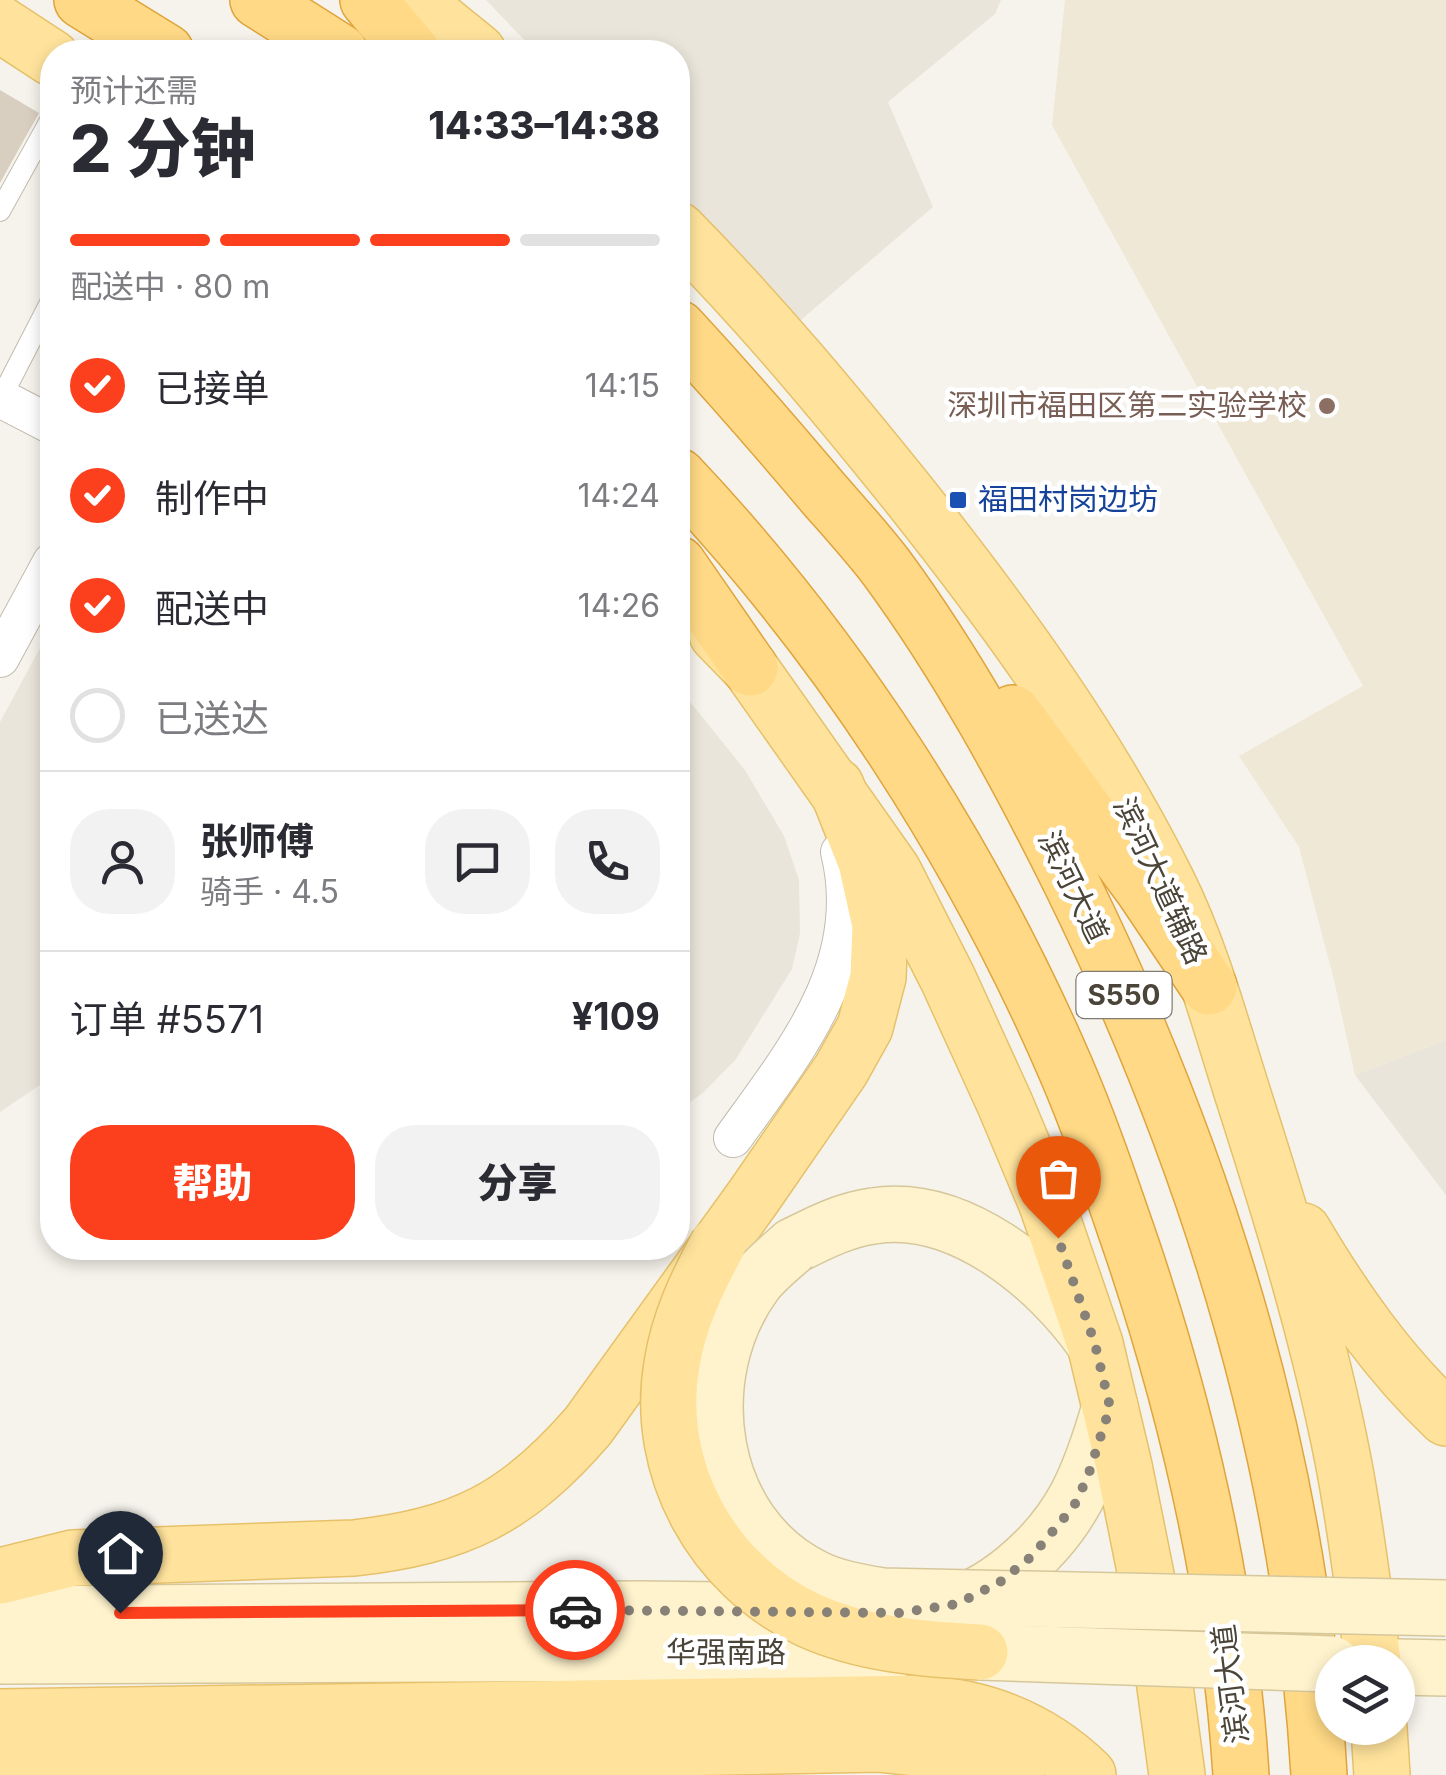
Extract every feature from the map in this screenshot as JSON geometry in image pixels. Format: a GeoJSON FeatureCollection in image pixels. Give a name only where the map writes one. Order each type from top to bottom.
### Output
{"type":"FeatureCollection","features":[{"type":"Feature","properties":{"kind":"highway"},"geometry":{"type":"LineString","coordinates":[[82,0],[147,40]]}},
{"type":"Feature","properties":{"kind":"highway"},"geometry":{"type":"LineString","coordinates":[[258,0],[321,40]]}},
{"type":"Feature","properties":{"kind":"highway"},"geometry":{"type":"LineString","coordinates":[[368,0],[402,40]]}},
{"type":"Feature","properties":{"kind":"highway","name":"滨河大道"},"geometry":{"type":"LineString","coordinates":[[690,341],[885,567],[965,686],[1028,795],[1113,967],[1174,1117],[1229,1272],[1269,1424],[1297,1566],[1315,1706],[1318,1775]]}},
{"type":"Feature","properties":{"kind":"highway","name":"滨河大道"},"geometry":{"type":"LineString","coordinates":[[690,490],[780,594],[863,704],[934,815],[1011,950],[1066,1069],[1162,1338],[1194,1458],[1236,1692],[1240,1775]]}},
{"type":"Feature","properties":{"kind":"highway"},"geometry":{"type":"LineString","coordinates":[[885,567],[982,674],[1050,759],[1144,889],[1208,987]]}},
{"type":"Feature","properties":{"kind":"highway"},"geometry":{"type":"LineString","coordinates":[[690,597],[750,668]]}},
{"type":"Feature","properties":{"kind":"main road"},"geometry":{"type":"LineString","coordinates":[[414,0],[463,40]]}},
{"type":"Feature","properties":{"kind":"main road"},"geometry":{"type":"LineString","coordinates":[[0,24],[40,50]]}},
{"type":"Feature","properties":{"kind":"main road","name":"滨河大道辅路"},"geometry":{"type":"LineString","coordinates":[[690,242],[748,300],[959,558],[1050,684],[1119,792],[1169,886],[1208,987],[1272,1177],[1343,1460],[1370,1645]]}},
{"type":"Feature","properties":{"kind":"main road"},"geometry":{"type":"LineString","coordinates":[[750,668],[893,872],[948,979],[1046,1204],[1095,1344],[1110,1407],[1149,1586],[1177,1775]]}},
{"type":"Feature","properties":{"kind":"main road"},"geometry":{"type":"LineString","coordinates":[[0,1576],[73,1558],[354,1548],[395,1543],[464,1524],[501,1507],[532,1485],[588,1426],[754,1196],[841,1070],[865,1027],[878,977],[880,926],[866,862],[836,786]]}},
{"type":"Feature","properties":{"kind":"main road"},"geometry":{"type":"LineString","coordinates":[[1272,1177],[1366,1329],[1408,1382],[1446,1418]]}},
{"type":"Feature","properties":{"kind":"main road"},"geometry":{"type":"LineString","coordinates":[[1095,1344],[1068,1306],[1034,1274],[960,1228],[917,1215],[875,1215],[836,1224],[793,1246],[756,1281],[734,1316],[721,1354],[715,1390],[715,1429],[722,1466],[734,1498],[751,1524],[778,1552],[813,1577],[882,1596],[1446,1608]]}},
{"type":"Feature","properties":{"kind":"main road"},"geometry":{"type":"LineString","coordinates":[[718,1244],[679,1329],[671,1367],[669,1416],[673,1454],[686,1496],[714,1542],[739,1572],[771,1599],[809,1620],[847,1634],[886,1642],[980,1652]]}},
{"type":"Feature","properties":{"kind":"main road","name":"华强南路"},"geometry":{"type":"LineString","coordinates":[[0,1614],[640,1609],[899,1613],[957,1604],[1000,1582],[1057,1530],[1088,1476],[1110,1407]]}},
{"type":"Feature","properties":{"kind":"main road","name":"华强南路"},"geometry":{"type":"LineString","coordinates":[[0,1656],[980,1652],[1315,1663]]}},
{"type":"Feature","properties":{"kind":"main road"},"geometry":{"type":"LineString","coordinates":[[1415,1667],[1446,1668]]}},
{"type":"Feature","properties":{"kind":"main road"},"geometry":{"type":"LineString","coordinates":[[0,1717],[920,1703],[950,1705],[1008,1720],[1061,1752],[1088,1775]]}},
{"type":"Feature","properties":{"kind":"main road"},"geometry":{"type":"LineString","coordinates":[[0,1761],[878,1744],[965,1754],[1017,1775]]}},
{"type":"Feature","properties":{"kind":"main road"},"geometry":{"type":"LineString","coordinates":[[1380,1745],[1382,1775]]}},
{"type":"Feature","properties":{"kind":"street"},"geometry":{"type":"LineString","coordinates":[[0,398],[40,419]]}},
{"type":"Feature","properties":{"kind":"street"},"geometry":{"type":"LineString","coordinates":[[0,658],[40,584]]}},
{"type":"Feature","properties":{"kind":"street"},"geometry":{"type":"LineString","coordinates":[[690,602],[741,690],[818,796],[835,832],[846,896],[846,931],[830,990],[796,1049],[732,1138]]}},
{"type":"Feature","properties":{"kind":"lane"},"geometry":{"type":"LineString","coordinates":[[0,210],[40,138]]}},
{"type":"Feature","properties":{"kind":"lane"},"geometry":{"type":"LineString","coordinates":[[0,398],[40,322]]}},
{"type":"Feature","properties":{"kind":"shaded area"},"geometry":{"type":"Polygon","coordinates":[[[486,0],[1001,0],[995,14],[888,102],[933,207],[795,325],[690,214],[690,40],[524,40],[486,0]]]}},
{"type":"Feature","properties":{"kind":"shaded area","name":"深圳市福田区第二实验学校"},"geometry":{"type":"Polygon","coordinates":[[[1065,0],[1446,0],[1446,1040],[1355,1075],[1299,847],[1239,756],[1363,686],[1052,125],[1065,0]]]}},
{"type":"Feature","properties":{"kind":"shaded area"},"geometry":{"type":"Polygon","coordinates":[[[40,648],[40,1085],[0,1112],[0,722],[40,648]]]}},
{"type":"Feature","properties":{"kind":"shaded area"},"geometry":{"type":"Polygon","coordinates":[[[690,702],[745,770],[784,836],[799,880],[800,933],[792,969],[736,1059],[690,1102],[690,702]]]}},
{"type":"Feature","properties":{"kind":"shaded area"},"geometry":{"type":"Polygon","coordinates":[[[1446,1040],[1446,1195],[1355,1075],[1446,1040]]]}},
{"type":"Feature","properties":{"kind":"building"},"geometry":{"type":"Polygon","coordinates":[[[0,90],[39,113],[0,183],[0,90]]]}},
{"type":"Feature","properties":{"kind":"way so far"},"geometry":{"type":"LineString","coordinates":[[575,1610],[899,1613],[957,1604],[1000,1582],[1032,1556],[1074,1506],[1110,1407],[1095,1344],[1058,1238]]}},
{"type":"Feature","properties":{"kind":"place","name":"深圳市福田区第二实验学校"},"geometry":{"type":"Point","coordinates":[1327,406]}},
{"type":"Feature","properties":{"kind":"place","name":"福田村岗边坊"},"geometry":{"type":"Point","coordinates":[958,500]}},
{"type":"Feature","properties":{"kind":"route"},"geometry":{"type":"LineString","coordinates":[[120,1613],[575,1610]]}}]}
